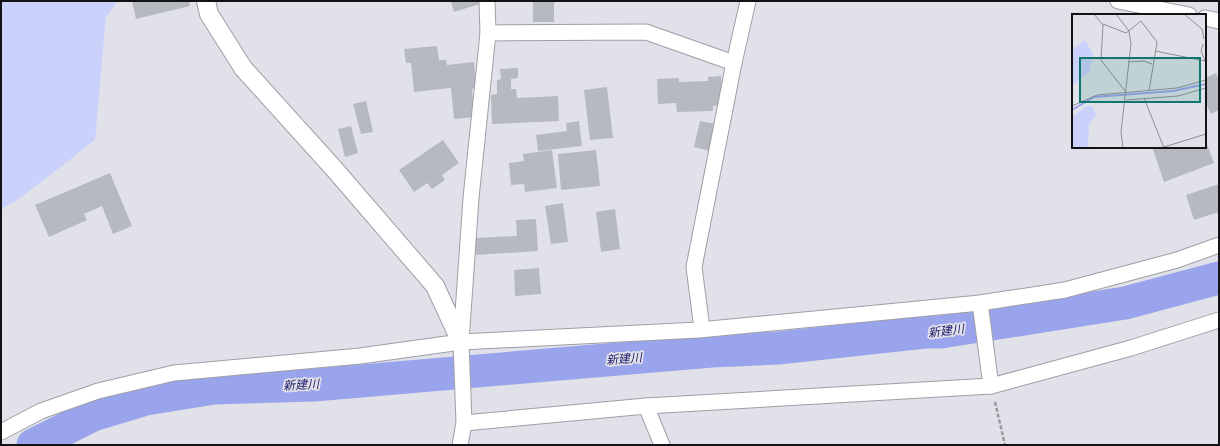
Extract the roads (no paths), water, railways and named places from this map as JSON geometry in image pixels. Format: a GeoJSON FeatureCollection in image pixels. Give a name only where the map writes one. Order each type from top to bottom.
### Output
{"type":"FeatureCollection","features":[{"type":"Feature","properties":{"kind":"street"},"geometry":{"type":"LineString","coordinates":[[206,1],[209,14],[243,68],[336,171],[435,286],[461,347]]}},
{"type":"Feature","properties":{"kind":"street"},"geometry":{"type":"LineString","coordinates":[[460,445],[463,419],[461,347],[471,198],[488,33],[487,1]]}},
{"type":"Feature","properties":{"kind":"street"},"geometry":{"type":"LineString","coordinates":[[702,329],[694,267],[734,63],[748,1]]}},
{"type":"Feature","properties":{"kind":"street"},"geometry":{"type":"LineString","coordinates":[[1118,1],[1184,14]]}},
{"type":"Feature","properties":{"kind":"street"},"geometry":{"type":"LineString","coordinates":[[1206,18],[1219,21]]}},
{"type":"Feature","properties":{"kind":"street"},"geometry":{"type":"LineString","coordinates":[[488,33],[646,32],[734,63]]}},
{"type":"Feature","properties":{"kind":"street"},"geometry":{"type":"LineString","coordinates":[[1,432],[41,411],[98,391],[174,373],[461,347],[981,308],[1065,290],[1177,260],[1219,245]]}},
{"type":"Feature","properties":{"kind":"street"},"geometry":{"type":"LineString","coordinates":[[981,308],[991,386]]}},
{"type":"Feature","properties":{"kind":"street"},"geometry":{"type":"LineString","coordinates":[[463,419],[646,406],[991,386],[1131,348],[1219,320]]}},
{"type":"Feature","properties":{"kind":"street"},"geometry":{"type":"LineString","coordinates":[[646,406],[662,445]]}},
{"type":"Feature","properties":{"kind":"waterway","name":"新建川"},"geometry":{"type":"LineString","coordinates":[[33,445],[93,415],[146,399],[214,388],[314,385],[712,351],[778,348],[925,332],[941,332],[1125,303],[1219,278]]}}]}
